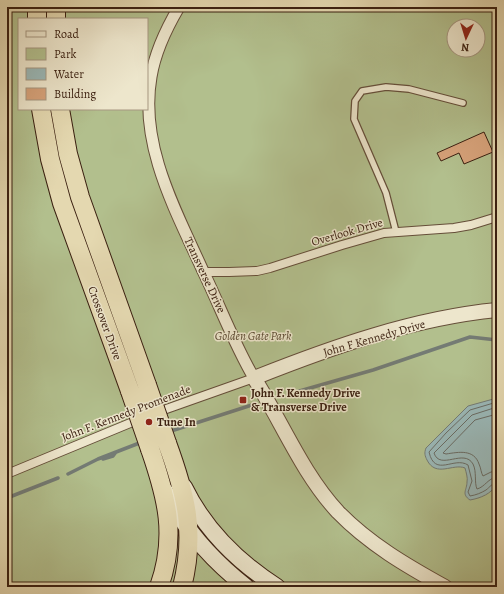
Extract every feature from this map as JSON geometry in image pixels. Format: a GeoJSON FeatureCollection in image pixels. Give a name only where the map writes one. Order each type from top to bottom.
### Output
{"type":"FeatureCollection","features":[{"type":"Feature","properties":{"kind":"highway"},"geometry":{"type":"LineString","coordinates":[[37,7],[37,18]]}},
{"type":"Feature","properties":{"kind":"highway"},"geometry":{"type":"LineString","coordinates":[[56,7],[56,18]]}},
{"type":"Feature","properties":{"kind":"highway","name":"Crossover Drive"},"geometry":{"type":"LineString","coordinates":[[41,110],[50,159],[62,202],[162,484]]}},
{"type":"Feature","properties":{"kind":"highway","name":"Crossover Drive"},"geometry":{"type":"LineString","coordinates":[[60,110],[68,154],[78,190],[180,478],[185,497],[189,530]]}},
{"type":"Feature","properties":{"kind":"highway"},"geometry":{"type":"LineString","coordinates":[[159,587],[167,559],[169,535],[168,510],[162,484]]}},
{"type":"Feature","properties":{"kind":"highway"},"geometry":{"type":"LineString","coordinates":[[182,587],[188,561],[189,530]]}},
{"type":"Feature","properties":{"kind":"main road","name":"Crossover Drive"},"geometry":{"type":"LineString","coordinates":[[180,478],[196,507],[222,542],[248,567],[277,587]]}},
{"type":"Feature","properties":{"kind":"main road","name":"Crossover Drive"},"geometry":{"type":"LineString","coordinates":[[162,484],[170,501],[189,530],[217,563],[246,587]]}},
{"type":"Feature","properties":{"kind":"street","name":"Transverse Drive"},"geometry":{"type":"LineString","coordinates":[[179,7],[163,39],[153,66],[149,90],[149,117],[153,144],[162,176],[180,221],[241,354],[307,469],[321,491],[338,511],[355,527],[388,553],[446,587]]}},
{"type":"Feature","properties":{"kind":"street","name":"Overlook Drive"},"geometry":{"type":"LineString","coordinates":[[204,272],[264,270],[356,240],[396,232],[454,228],[471,225],[497,217]]}},
{"type":"Feature","properties":{"kind":"street","name":"John F Kennedy Drive"},"geometry":{"type":"LineString","coordinates":[[254,378],[331,350],[393,331],[453,316],[497,310]]}},
{"type":"Feature","properties":{"kind":"street","name":"John F. Kennedy Promenade"},"geometry":{"type":"LineString","coordinates":[[7,474],[126,424],[254,378]]}},
{"type":"Feature","properties":{"kind":"lane"},"geometry":{"type":"LineString","coordinates":[[396,232],[386,192],[354,119],[355,101],[362,91],[386,87],[409,89],[463,103]]}},
{"type":"Feature","properties":{"kind":"green space","name":"Golden Gate Park"},"geometry":{"type":"Polygon","coordinates":[[[7,7],[497,7],[497,587],[7,587],[7,7]]]}},
{"type":"Feature","properties":{"kind":"water"},"geometry":{"type":"Polygon","coordinates":[[[497,398],[497,484],[485,495],[470,500],[465,494],[467,479],[465,468],[435,468],[427,460],[425,450],[468,406],[497,398]]]}},
{"type":"Feature","properties":{"kind":"building"},"geometry":{"type":"Polygon","coordinates":[[[484,132],[493,152],[464,164],[459,153],[441,161],[437,153],[484,132]]]}},
{"type":"Feature","properties":{"kind":"waterway"},"geometry":{"type":"LineString","coordinates":[[289,394],[373,370],[470,337],[497,340]]}},
{"type":"Feature","properties":{"kind":"waterway"},"geometry":{"type":"LineString","coordinates":[[168,432],[255,404]]}},
{"type":"Feature","properties":{"kind":"waterway"},"geometry":{"type":"LineString","coordinates":[[68,474],[98,459],[142,442]]}},
{"type":"Feature","properties":{"kind":"waterway"},"geometry":{"type":"LineString","coordinates":[[103,459],[113,456],[116,452]]}},
{"type":"Feature","properties":{"kind":"waterway"},"geometry":{"type":"LineString","coordinates":[[7,498],[58,478]]}},
{"type":"Feature","properties":{"kind":"place","name":"John F. Kennedy Drive & Transverse Drive"},"geometry":{"type":"Point","coordinates":[243,400]}},
{"type":"Feature","properties":{"kind":"place","name":"Tune In"},"geometry":{"type":"Point","coordinates":[149,422]}}]}
